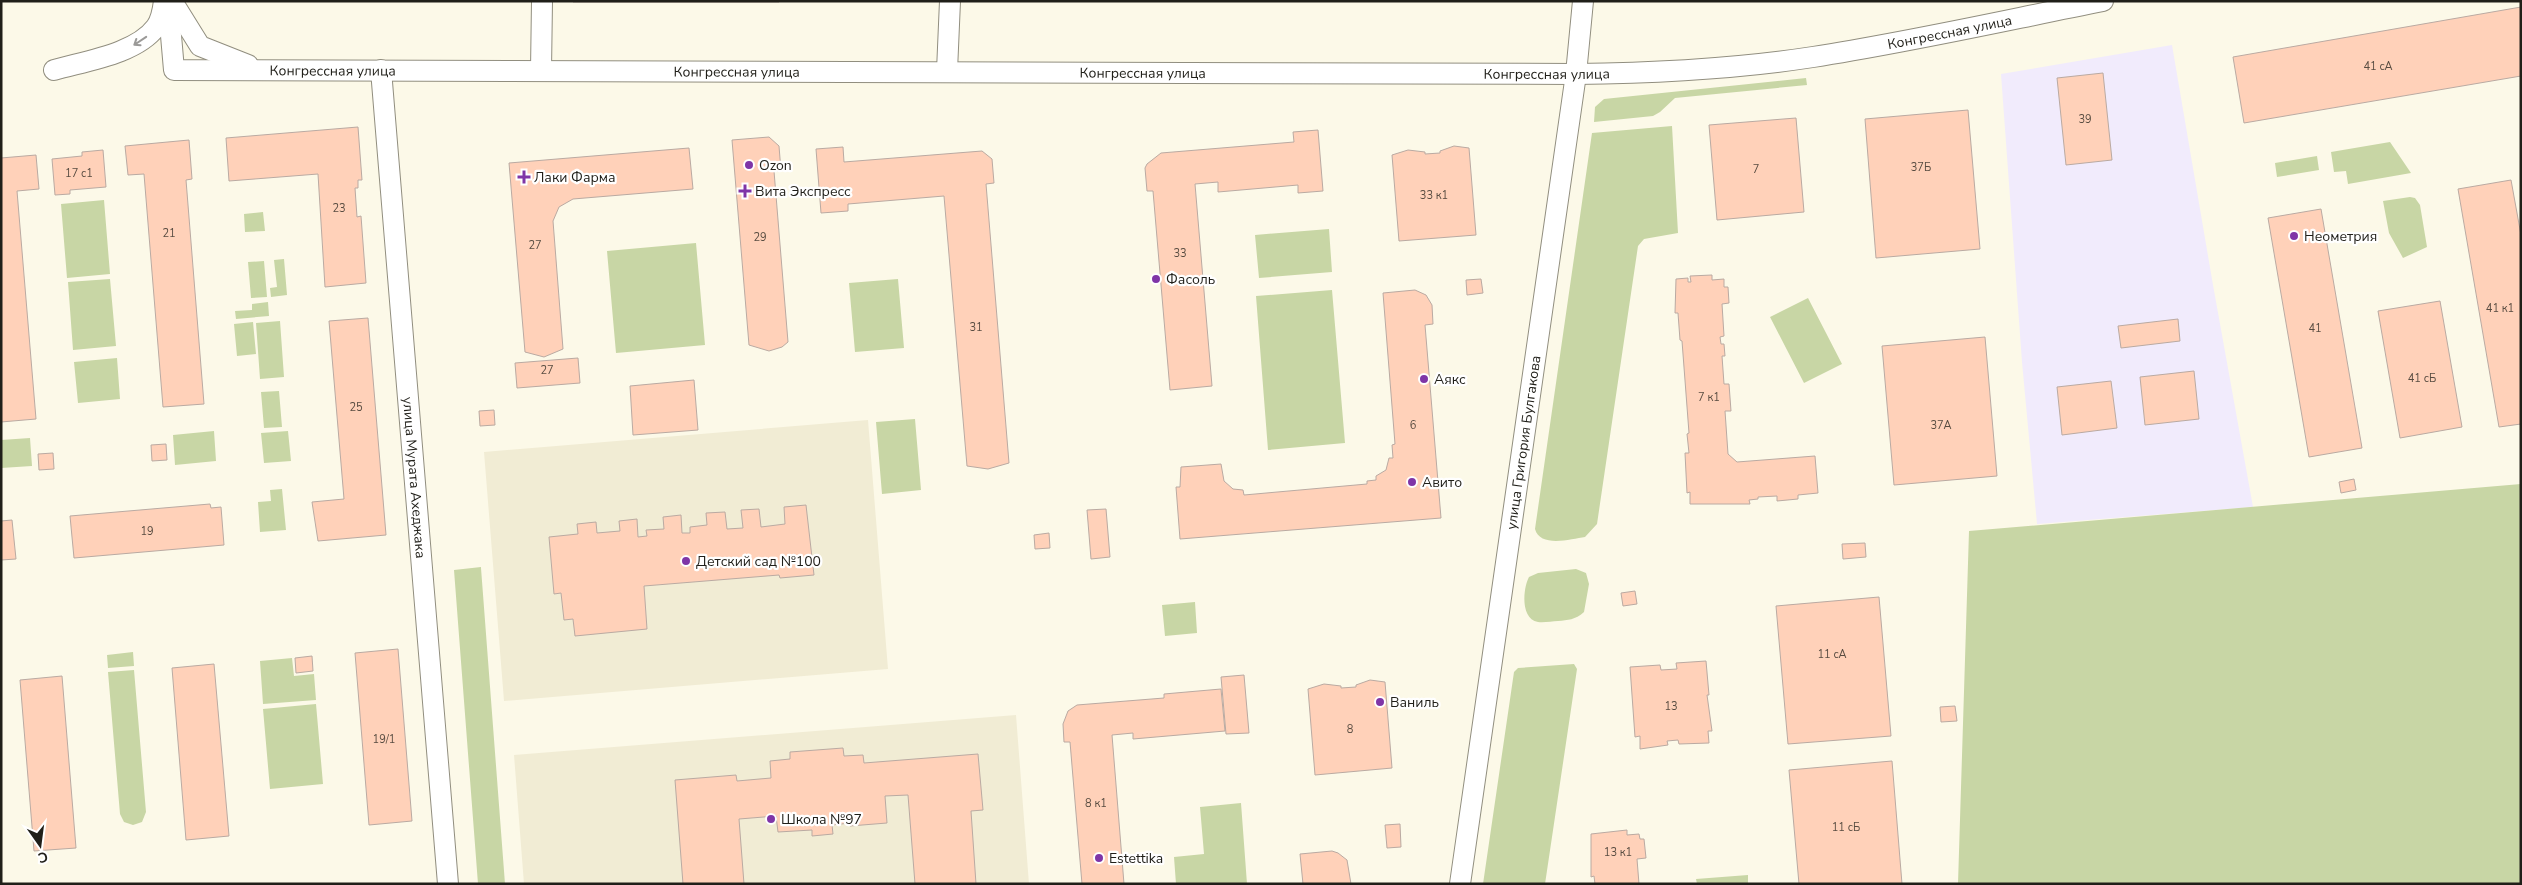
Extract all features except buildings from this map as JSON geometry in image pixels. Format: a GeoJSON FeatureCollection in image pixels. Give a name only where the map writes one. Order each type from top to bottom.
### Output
{"type":"FeatureCollection","features":[{"type":"Feature","properties":{"kind":"street","name":"Конгрессная улица"},"geometry":{"type":"LineString","coordinates":[[166,1],[174,70],[1576,74],[1634,73],[1728,67],[1813,57],[2103,1]]}},
{"type":"Feature","properties":{"kind":"street"},"geometry":{"type":"LineString","coordinates":[[54,70],[126,50],[143,41],[157,26],[166,1]]}},
{"type":"Feature","properties":{"kind":"street"},"geometry":{"type":"LineString","coordinates":[[172,1],[200,46],[264,70]]}},
{"type":"Feature","properties":{"kind":"street"},"geometry":{"type":"LineString","coordinates":[[542,1],[542,70]]}},
{"type":"Feature","properties":{"kind":"street"},"geometry":{"type":"LineString","coordinates":[[948,71],[950,1]]}},
{"type":"Feature","properties":{"kind":"street","name":"улица Григория Булгакова"},"geometry":{"type":"LineString","coordinates":[[1460,884],[1576,74],[1583,1]]}},
{"type":"Feature","properties":{"kind":"street","name":"улица Мурата Ахеджака"},"geometry":{"type":"LineString","coordinates":[[381,70],[448,884]]}},
{"type":"Feature","properties":{"kind":"shaded area"},"geometry":{"type":"Polygon","coordinates":[[[2172,45],[2253,507],[2037,524],[2022,362],[2001,74],[2172,45]]]}},
{"type":"Feature","properties":{"kind":"shaded area","name":"Детский сад №100"},"geometry":{"type":"Polygon","coordinates":[[[868,420],[888,669],[504,701],[484,452],[868,420]]]}},
{"type":"Feature","properties":{"kind":"shaded area","name":"Школа №97"},"geometry":{"type":"Polygon","coordinates":[[[1016,715],[1029,884],[524,884],[514,755],[1016,715]]]}},
{"type":"Feature","properties":{"kind":"green space"},"geometry":{"type":"Polygon","coordinates":[[[1806,78],[1807,85],[1675,98],[1653,116],[1594,122],[1595,107],[1604,99],[1806,78]]]}},
{"type":"Feature","properties":{"kind":"green space"},"geometry":{"type":"Polygon","coordinates":[[[1672,126],[1678,233],[1644,239],[1638,246],[1597,524],[1585,537],[1557,541],[1543,539],[1535,529],[1592,133],[1672,126]]]}},
{"type":"Feature","properties":{"kind":"green space"},"geometry":{"type":"Polygon","coordinates":[[[2390,142],[2411,173],[2348,184],[2346,171],[2334,172],[2331,152],[2390,142]]]}},
{"type":"Feature","properties":{"kind":"green space"},"geometry":{"type":"Polygon","coordinates":[[[2317,156],[2319,170],[2277,177],[2275,163],[2317,156]]]}},
{"type":"Feature","properties":{"kind":"green space"},"geometry":{"type":"Polygon","coordinates":[[[2415,198],[2420,205],[2427,247],[2403,258],[2389,233],[2383,201],[2415,198]]]}},
{"type":"Feature","properties":{"kind":"green space"},"geometry":{"type":"Polygon","coordinates":[[[104,200],[110,274],[67,278],[61,204],[104,200]]]}},
{"type":"Feature","properties":{"kind":"green space"},"geometry":{"type":"Polygon","coordinates":[[[263,212],[265,231],[245,232],[244,214],[263,212]]]}},
{"type":"Feature","properties":{"kind":"green space"},"geometry":{"type":"Polygon","coordinates":[[[1329,229],[1332,272],[1259,278],[1255,235],[1329,229]]]}},
{"type":"Feature","properties":{"kind":"green space"},"geometry":{"type":"Polygon","coordinates":[[[696,243],[705,345],[616,353],[607,251],[696,243]]]}},
{"type":"Feature","properties":{"kind":"green space"},"geometry":{"type":"Polygon","coordinates":[[[284,259],[287,295],[271,297],[270,288],[277,287],[274,260],[284,259]]]}},
{"type":"Feature","properties":{"kind":"green space"},"geometry":{"type":"Polygon","coordinates":[[[264,261],[267,297],[251,298],[248,262],[264,261]]]}},
{"type":"Feature","properties":{"kind":"green space"},"geometry":{"type":"Polygon","coordinates":[[[110,279],[116,346],[73,350],[68,282],[110,279]]]}},
{"type":"Feature","properties":{"kind":"green space"},"geometry":{"type":"Polygon","coordinates":[[[898,279],[904,348],[855,352],[849,283],[898,279]]]}},
{"type":"Feature","properties":{"kind":"green space"},"geometry":{"type":"Polygon","coordinates":[[[1332,290],[1345,443],[1268,450],[1256,296],[1332,290]]]}},
{"type":"Feature","properties":{"kind":"green space"},"geometry":{"type":"Polygon","coordinates":[[[1808,298],[1842,364],[1804,383],[1770,317],[1808,298]]]}},
{"type":"Feature","properties":{"kind":"green space"},"geometry":{"type":"Polygon","coordinates":[[[268,302],[269,316],[236,319],[235,311],[252,310],[252,304],[268,302]]]}},
{"type":"Feature","properties":{"kind":"green space"},"geometry":{"type":"Polygon","coordinates":[[[280,321],[284,377],[260,379],[256,323],[280,321]]]}},
{"type":"Feature","properties":{"kind":"green space"},"geometry":{"type":"Polygon","coordinates":[[[253,322],[256,354],[237,356],[234,324],[253,322]]]}},
{"type":"Feature","properties":{"kind":"green space"},"geometry":{"type":"Polygon","coordinates":[[[117,358],[120,399],[78,403],[74,362],[117,358]]]}},
{"type":"Feature","properties":{"kind":"green space"},"geometry":{"type":"Polygon","coordinates":[[[279,391],[282,427],[264,428],[261,392],[279,391]]]}},
{"type":"Feature","properties":{"kind":"green space"},"geometry":{"type":"Polygon","coordinates":[[[915,419],[921,490],[882,494],[876,422],[915,419]]]}},
{"type":"Feature","properties":{"kind":"green space"},"geometry":{"type":"Polygon","coordinates":[[[214,431],[216,461],[175,465],[173,435],[214,431]]]}},
{"type":"Feature","properties":{"kind":"green space"},"geometry":{"type":"Polygon","coordinates":[[[288,431],[291,461],[264,463],[261,433],[288,431]]]}},
{"type":"Feature","properties":{"kind":"green space"},"geometry":{"type":"Polygon","coordinates":[[[30,438],[32,466],[1,468],[1,440],[30,438]]]}},
{"type":"Feature","properties":{"kind":"green space"},"geometry":{"type":"Polygon","coordinates":[[[2521,484],[2521,884],[1958,884],[1969,531],[2521,484]]]}},
{"type":"Feature","properties":{"kind":"green space"},"geometry":{"type":"Polygon","coordinates":[[[282,489],[286,530],[260,532],[258,502],[271,501],[270,490],[282,489]]]}},
{"type":"Feature","properties":{"kind":"green space"},"geometry":{"type":"Polygon","coordinates":[[[481,567],[505,884],[478,884],[454,570],[481,567]]]}},
{"type":"Feature","properties":{"kind":"green space"},"geometry":{"type":"Polygon","coordinates":[[[1576,569],[1586,573],[1589,584],[1584,612],[1578,617],[1568,620],[1538,622],[1532,620],[1526,609],[1524,595],[1529,577],[1538,573],[1576,569]]]}},
{"type":"Feature","properties":{"kind":"green space"},"geometry":{"type":"Polygon","coordinates":[[[1195,602],[1197,633],[1165,636],[1162,605],[1195,602]]]}},
{"type":"Feature","properties":{"kind":"green space"},"geometry":{"type":"Polygon","coordinates":[[[133,652],[134,666],[108,668],[107,655],[133,652]]]}},
{"type":"Feature","properties":{"kind":"green space"},"geometry":{"type":"Polygon","coordinates":[[[292,658],[294,676],[314,674],[316,700],[263,704],[260,661],[292,658]]]}},
{"type":"Feature","properties":{"kind":"green space"},"geometry":{"type":"Polygon","coordinates":[[[1574,664],[1577,669],[1545,884],[1483,884],[1514,672],[1518,668],[1574,664]]]}},
{"type":"Feature","properties":{"kind":"green space"},"geometry":{"type":"Polygon","coordinates":[[[134,670],[146,812],[142,822],[133,825],[124,822],[120,814],[108,672],[134,670]]]}},
{"type":"Feature","properties":{"kind":"green space"},"geometry":{"type":"Polygon","coordinates":[[[316,704],[323,784],[270,789],[263,709],[316,704]]]}},
{"type":"Feature","properties":{"kind":"green space"},"geometry":{"type":"Polygon","coordinates":[[[1241,803],[1247,884],[1176,884],[1174,857],[1204,854],[1200,807],[1241,803]]]}},
{"type":"Feature","properties":{"kind":"green space"},"geometry":{"type":"Polygon","coordinates":[[[1748,875],[1748,884],[1697,884],[1696,879],[1748,875]]]}},
{"type":"Feature","properties":{"kind":"place","name":"Ozon"},"geometry":{"type":"Point","coordinates":[749,165]}},
{"type":"Feature","properties":{"kind":"place","name":"Лаки Фарма"},"geometry":{"type":"Point","coordinates":[524,177]}},
{"type":"Feature","properties":{"kind":"place","name":"Вита Экспресс"},"geometry":{"type":"Point","coordinates":[745,191]}},
{"type":"Feature","properties":{"kind":"place","name":"Неометрия"},"geometry":{"type":"Point","coordinates":[2294,236]}},
{"type":"Feature","properties":{"kind":"place","name":"Фасоль"},"geometry":{"type":"Point","coordinates":[1156,279]}},
{"type":"Feature","properties":{"kind":"place","name":"Аякс"},"geometry":{"type":"Point","coordinates":[1424,379]}},
{"type":"Feature","properties":{"kind":"place","name":"Авито"},"geometry":{"type":"Point","coordinates":[1412,482]}},
{"type":"Feature","properties":{"kind":"place","name":"Детский сад №100"},"geometry":{"type":"Point","coordinates":[686,561]}},
{"type":"Feature","properties":{"kind":"place","name":"Ваниль"},"geometry":{"type":"Point","coordinates":[1380,702]}},
{"type":"Feature","properties":{"kind":"place","name":"Школа №97"},"geometry":{"type":"Point","coordinates":[771,819]}},
{"type":"Feature","properties":{"kind":"place","name":"Estettika"},"geometry":{"type":"Point","coordinates":[1099,858]}}]}
